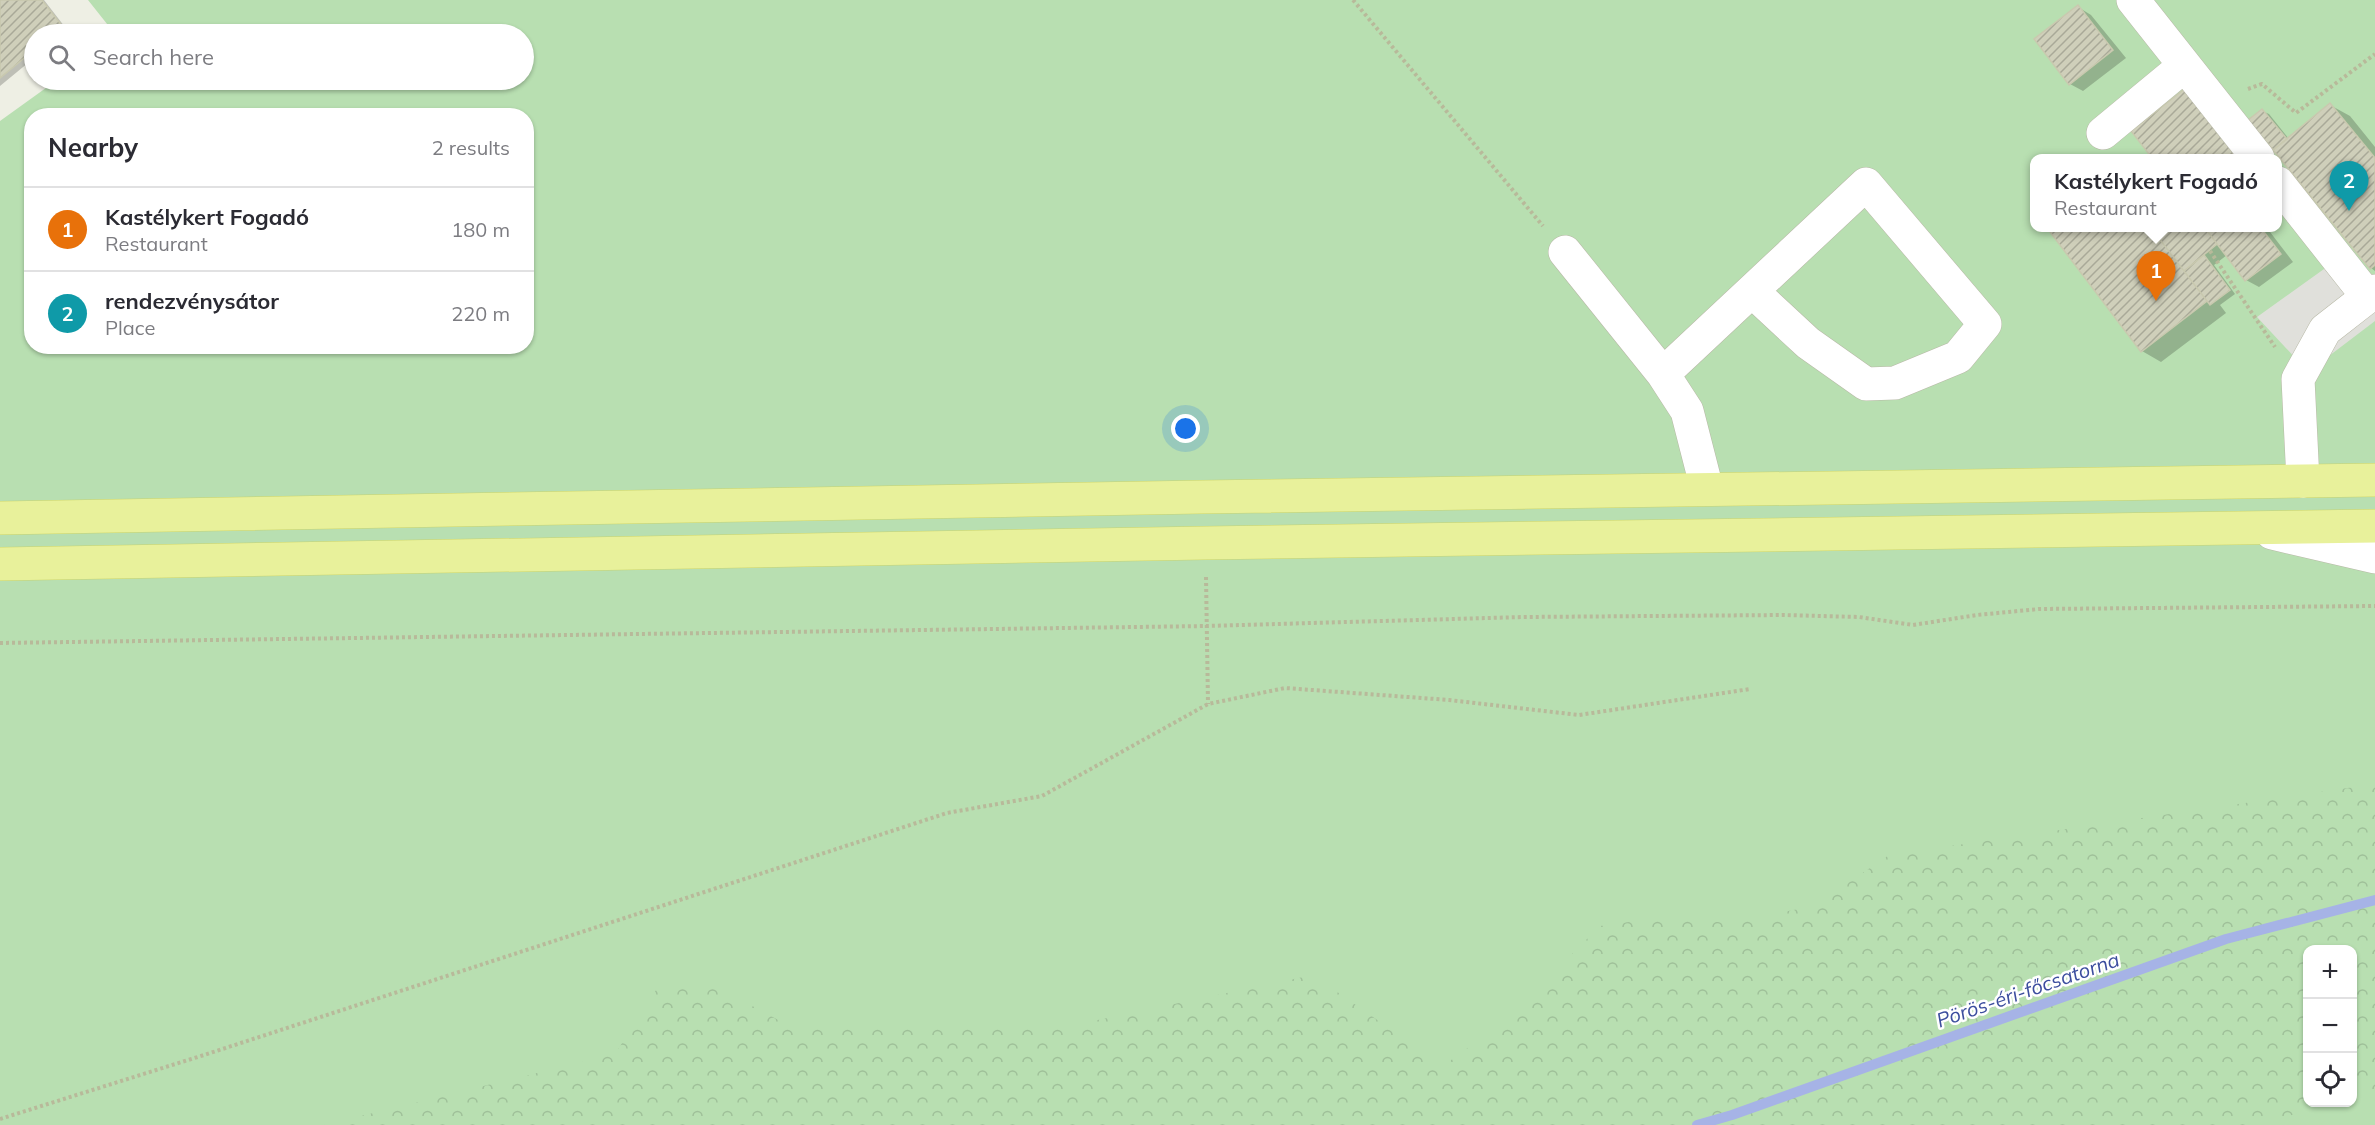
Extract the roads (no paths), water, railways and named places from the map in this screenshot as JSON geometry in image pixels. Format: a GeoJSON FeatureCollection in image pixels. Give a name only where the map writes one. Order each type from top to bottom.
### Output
{"type":"FeatureCollection","features":[{"type":"Feature","properties":{"kind":"main road"},"geometry":{"type":"LineString","coordinates":[[0,518],[2373,480]]}},
{"type":"Feature","properties":{"kind":"main road"},"geometry":{"type":"LineString","coordinates":[[0,564],[2375,526]]}},
{"type":"Feature","properties":{"kind":"lane"},"geometry":{"type":"LineString","coordinates":[[2133,0],[2254,154]]}},
{"type":"Feature","properties":{"kind":"lane"},"geometry":{"type":"LineString","coordinates":[[2103,133],[2184,66]]}},
{"type":"Feature","properties":{"kind":"lane"},"geometry":{"type":"LineString","coordinates":[[1663,374],[1866,184],[1985,324],[1958,357],[1895,383],[1866,384],[1808,343],[1752,291]]}},
{"type":"Feature","properties":{"kind":"lane"},"geometry":{"type":"LineString","coordinates":[[2282,189],[2371,294],[2325,330],[2298,379],[2303,481]]}},
{"type":"Feature","properties":{"kind":"lane"},"geometry":{"type":"LineString","coordinates":[[1565,252],[1663,374],[1687,411],[1707,489]]}},
{"type":"Feature","properties":{"kind":"lane"},"geometry":{"type":"LineString","coordinates":[[2252,528],[2375,557]]}},
{"type":"Feature","properties":{"kind":"waterway","name":"Pörös-éri-főcsatorna"},"geometry":{"type":"LineString","coordinates":[[1697,1125],[1732,1115],[2226,939],[2375,900]]}},
{"type":"Feature","properties":{"kind":"place","name":"rendezvénysátor"},"geometry":{"type":"Point","coordinates":[2349,211]}},
{"type":"Feature","properties":{"kind":"place","name":"Kastélykert Fogadó"},"geometry":{"type":"Point","coordinates":[2156,301]}}]}
